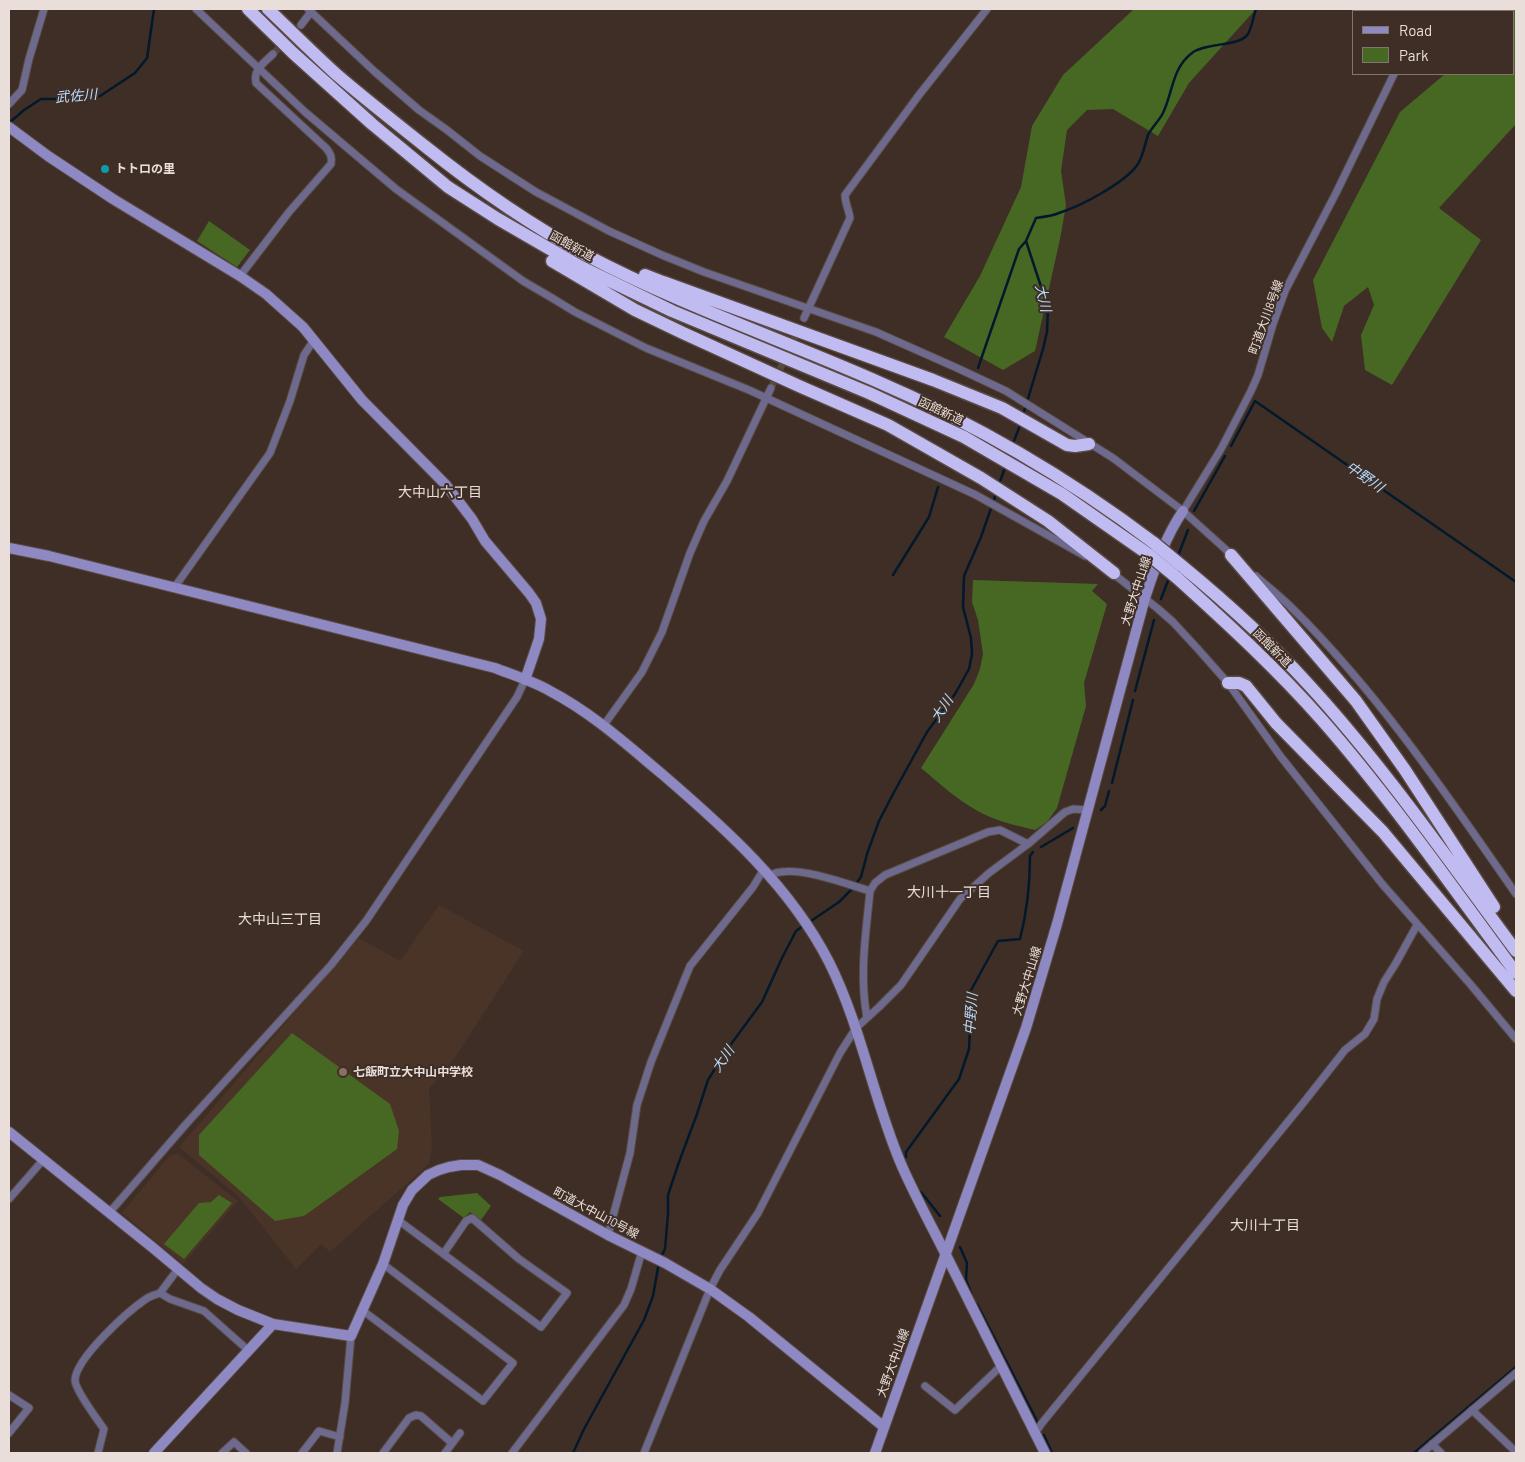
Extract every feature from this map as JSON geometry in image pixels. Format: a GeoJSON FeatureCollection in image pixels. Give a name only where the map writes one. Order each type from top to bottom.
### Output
{"type":"FeatureCollection","features":[{"type":"Feature","properties":{"kind":"highway","name":"函館新道"},"geometry":{"type":"LineString","coordinates":[[248,9],[293,53],[372,124],[448,187],[498,219],[581,267],[672,311],[869,393],[941,426],[1014,465],[1151,549]]}},
{"type":"Feature","properties":{"kind":"highway","name":"函館新道"},"geometry":{"type":"LineString","coordinates":[[268,9],[336,74],[407,133],[465,177],[541,230],[588,256],[678,300],[874,380],[992,437],[1096,501],[1151,549],[1257,632],[1284,659],[1333,712],[1418,819],[1516,951]]}},
{"type":"Feature","properties":{"kind":"highway"},"geometry":{"type":"LineString","coordinates":[[448,187],[545,257],[635,310],[799,386],[888,424],[981,478],[1048,521],[1114,573]]}},
{"type":"Feature","properties":{"kind":"highway"},"geometry":{"type":"LineString","coordinates":[[541,230],[663,282],[933,380],[1002,408],[1067,445],[1089,444]]}},
{"type":"Feature","properties":{"kind":"highway"},"geometry":{"type":"LineString","coordinates":[[1231,555],[1356,701],[1405,770],[1516,942]]}},
{"type":"Feature","properties":{"kind":"highway","name":"函館新道"},"geometry":{"type":"LineString","coordinates":[[1179,571],[1323,720],[1371,780],[1516,973]]}},
{"type":"Feature","properties":{"kind":"highway"},"geometry":{"type":"LineString","coordinates":[[1228,683],[1239,683],[1246,686],[1276,724],[1383,832],[1516,991]]}},
{"type":"Feature","properties":{"kind":"street"},"geometry":{"type":"LineString","coordinates":[[9,104],[22,90],[44,9]]}},
{"type":"Feature","properties":{"kind":"street"},"geometry":{"type":"LineString","coordinates":[[196,9],[305,112],[396,189],[523,280],[576,312],[646,348],[767,399],[976,495],[1114,573],[1173,622],[1228,683],[1280,757],[1383,885],[1516,1039]]}},
{"type":"Feature","properties":{"kind":"street"},"geometry":{"type":"LineString","coordinates":[[804,318],[850,218],[845,195],[919,95],[987,9]]}},
{"type":"Feature","properties":{"kind":"street"},"geometry":{"type":"LineString","coordinates":[[301,25],[309,10],[419,110],[480,156],[567,210],[662,255],[704,272],[876,332],[957,368],[1031,405],[1113,458],[1183,511],[1292,608],[1316,632],[1375,700],[1430,771],[1516,894]]}},
{"type":"Feature","properties":{"kind":"street"},"geometry":{"type":"LineString","coordinates":[[240,276],[289,212],[331,164],[332,159],[326,148],[256,83],[255,76],[258,68],[273,54]]}},
{"type":"Feature","properties":{"kind":"street","name":"町道大川8号線"},"geometry":{"type":"LineString","coordinates":[[1183,511],[1220,449],[1251,391],[1285,291],[1336,194],[1394,75]]}},
{"type":"Feature","properties":{"kind":"street"},"geometry":{"type":"LineString","coordinates":[[10,128],[48,156],[113,198],[240,276],[266,294],[304,327],[362,400],[446,485],[472,519],[485,541],[529,593],[536,603],[541,619],[539,639],[517,697],[366,921],[331,965],[187,1123],[109,1213]]}},
{"type":"Feature","properties":{"kind":"street"},"geometry":{"type":"LineString","coordinates":[[174,588],[270,453],[290,401],[304,356],[314,340]]}},
{"type":"Feature","properties":{"kind":"street"},"geometry":{"type":"LineString","coordinates":[[604,725],[642,672],[662,632],[690,553],[704,521],[727,481],[772,388]]}},
{"type":"Feature","properties":{"kind":"street","name":"大野大中山線"},"geometry":{"type":"LineString","coordinates":[[874,1453],[1026,1028],[1057,924],[1145,598],[1160,557],[1176,521],[1183,511]]}},
{"type":"Feature","properties":{"kind":"street"},"geometry":{"type":"LineString","coordinates":[[9,548],[58,558],[495,668],[548,690],[604,725],[673,784],[743,847],[767,872],[802,915],[830,964],[843,992],[856,1028],[884,1118],[901,1163],[1045,1453]]}},
{"type":"Feature","properties":{"kind":"street"},"geometry":{"type":"LineString","coordinates":[[644,1453],[710,1289],[720,1270],[758,1214],[840,1053],[856,1028],[901,985],[960,899],[989,873],[1066,812],[1073,809],[1087,810]]}},
{"type":"Feature","properties":{"kind":"street"},"geometry":{"type":"LineString","coordinates":[[867,1018],[863,987],[863,962],[870,891],[875,882],[885,875],[988,832],[1000,830],[1028,844]]}},
{"type":"Feature","properties":{"kind":"street"},"geometry":{"type":"LineString","coordinates":[[608,1234],[630,1153],[637,1106],[652,1062],[690,966],[753,886],[767,872],[796,872],[851,884],[870,891]]}},
{"type":"Feature","properties":{"kind":"street"},"geometry":{"type":"LineString","coordinates":[[1035,1433],[1345,1050],[1365,1034],[1374,1019],[1377,999],[1384,982],[1417,925]]}},
{"type":"Feature","properties":{"kind":"street"},"geometry":{"type":"LineString","coordinates":[[9,1132],[200,1288],[217,1299],[273,1324],[351,1336],[345,1403],[337,1453]]}},
{"type":"Feature","properties":{"kind":"street"},"geometry":{"type":"LineString","coordinates":[[9,1200],[43,1160]]}},
{"type":"Feature","properties":{"kind":"street","name":"町道大中山10号線"},"geometry":{"type":"LineString","coordinates":[[351,1336],[383,1264],[403,1205],[412,1190],[428,1175],[449,1166],[478,1165],[665,1263],[710,1289],[749,1317],[884,1428]]}},
{"type":"Feature","properties":{"kind":"street"},"geometry":{"type":"LineString","coordinates":[[398,1220],[541,1327],[567,1293],[519,1259],[472,1218],[466,1221],[444,1253]]}},
{"type":"Feature","properties":{"kind":"street"},"geometry":{"type":"LineString","coordinates":[[512,1453],[624,1305],[645,1253]]}},
{"type":"Feature","properties":{"kind":"street"},"geometry":{"type":"LineString","coordinates":[[362,1310],[483,1401],[513,1363],[383,1264]]}},
{"type":"Feature","properties":{"kind":"street"},"geometry":{"type":"LineString","coordinates":[[98,1453],[104,1429],[76,1388],[75,1379],[78,1370],[93,1347],[106,1333],[146,1298],[160,1293],[178,1269]]}},
{"type":"Feature","properties":{"kind":"street"},"geometry":{"type":"LineString","coordinates":[[160,1293],[170,1299],[204,1311],[249,1351]]}},
{"type":"Feature","properties":{"kind":"street"},"geometry":{"type":"LineString","coordinates":[[154,1453],[273,1324]]}},
{"type":"Feature","properties":{"kind":"street"},"geometry":{"type":"LineString","coordinates":[[926,1386],[955,1410],[1001,1366]]}},
{"type":"Feature","properties":{"kind":"street"},"geometry":{"type":"LineString","coordinates":[[1422,1453],[1472,1410],[1515,1377]]}},
{"type":"Feature","properties":{"kind":"street"},"geometry":{"type":"LineString","coordinates":[[9,1395],[29,1408],[9,1433]]}},
{"type":"Feature","properties":{"kind":"street"},"geometry":{"type":"LineString","coordinates":[[1472,1410],[1516,1452]]}},
{"type":"Feature","properties":{"kind":"street"},"geometry":{"type":"LineString","coordinates":[[383,1453],[409,1418],[416,1415],[421,1416],[452,1444]]}},
{"type":"Feature","properties":{"kind":"street"},"geometry":{"type":"LineString","coordinates":[[302,1453],[319,1431],[340,1437]]}},
{"type":"Feature","properties":{"kind":"street"},"geometry":{"type":"LineString","coordinates":[[445,1453],[460,1433]]}},
{"type":"Feature","properties":{"kind":"street"},"geometry":{"type":"LineString","coordinates":[[222,1453],[234,1442],[246,1453]]}},
{"type":"Feature","properties":{"kind":"street"},"geometry":{"type":"LineString","coordinates":[[1432,1444],[1442,1453]]}},
{"type":"Feature","properties":{"kind":"shaded area","name":"七飯町立大中山中学校"},"geometry":{"type":"Polygon","coordinates":[[[439,905],[524,951],[456,1056],[429,1089],[432,1147],[429,1164],[330,1252],[321,1244],[296,1269],[239,1197],[179,1147],[359,938],[400,961],[439,905]]]}},
{"type":"Feature","properties":{"kind":"shaded area"},"geometry":{"type":"Polygon","coordinates":[[[178,1154],[238,1201],[183,1264],[122,1213],[170,1155],[178,1154]]]}},
{"type":"Feature","properties":{"kind":"green space"},"geometry":{"type":"Polygon","coordinates":[[[1134,9],[1256,9],[1189,83],[1158,136],[1113,109],[1087,110],[1067,130],[1061,171],[1066,205],[1035,351],[1003,370],[944,337],[980,276],[1021,187],[1032,126],[1063,75],[1134,9]]]}},
{"type":"Feature","properties":{"kind":"green space"},"geometry":{"type":"Polygon","coordinates":[[[1516,9],[1516,124],[1439,208],[1481,240],[1392,385],[1365,370],[1361,335],[1374,305],[1368,287],[1344,306],[1332,342],[1322,328],[1313,280],[1400,112],[1444,75],[1515,75],[1514,10],[1516,9]]]}},
{"type":"Feature","properties":{"kind":"green space"},"geometry":{"type":"Polygon","coordinates":[[[209,221],[250,250],[237,267],[197,241],[209,221]]]}},
{"type":"Feature","properties":{"kind":"green space"},"geometry":{"type":"Polygon","coordinates":[[[973,580],[1098,584],[1092,591],[1107,604],[1084,683],[1086,706],[1057,808],[1047,822],[1035,830],[983,814],[954,796],[921,768],[974,684],[980,669],[983,654],[978,620],[972,602],[973,580]]]}},
{"type":"Feature","properties":{"kind":"green space"},"geometry":{"type":"Polygon","coordinates":[[[292,1033],[390,1104],[399,1131],[397,1149],[304,1216],[275,1221],[199,1155],[199,1135],[292,1033]]]}},
{"type":"Feature","properties":{"kind":"green space"},"geometry":{"type":"Polygon","coordinates":[[[477,1193],[491,1206],[481,1220],[470,1212],[464,1218],[438,1199],[440,1197],[477,1193]]]}},
{"type":"Feature","properties":{"kind":"green space"},"geometry":{"type":"Polygon","coordinates":[[[219,1195],[232,1203],[184,1259],[164,1244],[199,1203],[211,1202],[219,1195]]]}},
{"type":"Feature","properties":{"kind":"waterway","name":"武佐川"},"geometry":{"type":"LineString","coordinates":[[9,123],[41,99],[85,99],[100,96],[135,73],[147,58],[154,9]]}},
{"type":"Feature","properties":{"kind":"waterway","name":"大川"},"geometry":{"type":"LineString","coordinates":[[1023,415],[1047,332],[1048,308],[1026,241],[1036,218],[1054,215],[1079,205],[1113,186],[1132,171],[1140,161],[1148,135],[1163,113],[1177,73],[1185,59],[1192,53],[1206,47],[1230,43],[1244,38],[1248,34],[1256,9]]}},
{"type":"Feature","properties":{"kind":"waterway"},"geometry":{"type":"LineString","coordinates":[[978,368],[1019,249],[1026,241]]}},
{"type":"Feature","properties":{"kind":"waterway","name":"中野川"},"geometry":{"type":"LineString","coordinates":[[1231,446],[1255,401],[1516,582]]}},
{"type":"Feature","properties":{"kind":"waterway","name":"大川"},"geometry":{"type":"LineString","coordinates":[[1012,446],[1021,423]]}},
{"type":"Feature","properties":{"kind":"waterway","name":"中野川"},"geometry":{"type":"LineString","coordinates":[[1194,511],[1225,456]]}},
{"type":"Feature","properties":{"kind":"waterway","name":"大川"},"geometry":{"type":"LineString","coordinates":[[999,484],[1006,465]]}},
{"type":"Feature","properties":{"kind":"waterway"},"geometry":{"type":"LineString","coordinates":[[893,575],[929,517],[938,487]]}},
{"type":"Feature","properties":{"kind":"waterway","name":"大川"},"geometry":{"type":"LineString","coordinates":[[808,923],[839,902],[861,877],[879,821],[893,794],[927,732],[955,694],[969,669],[972,654],[971,638],[963,607],[964,576],[981,537],[996,494]]}},
{"type":"Feature","properties":{"kind":"waterway","name":"中野川"},"geometry":{"type":"LineString","coordinates":[[1178,556],[1188,530]]}},
{"type":"Feature","properties":{"kind":"waterway","name":"中野川"},"geometry":{"type":"LineString","coordinates":[[1161,599],[1169,578]]}},
{"type":"Feature","properties":{"kind":"waterway","name":"中野川"},"geometry":{"type":"LineString","coordinates":[[1135,691],[1154,620]]}},
{"type":"Feature","properties":{"kind":"waterway","name":"中野川"},"geometry":{"type":"LineString","coordinates":[[1112,783],[1133,700]]}},
{"type":"Feature","properties":{"kind":"waterway","name":"中野川"},"geometry":{"type":"LineString","coordinates":[[1101,810],[1105,806],[1109,791]]}},
{"type":"Feature","properties":{"kind":"waterway","name":"中野川"},"geometry":{"type":"LineString","coordinates":[[1041,847],[1073,828]]}},
{"type":"Feature","properties":{"kind":"waterway","name":"中野川"},"geometry":{"type":"LineString","coordinates":[[906,1157],[906,1152],[959,1079],[969,1049],[970,992],[998,941],[1020,939],[1028,898],[1030,856],[1033,852]]}},
{"type":"Feature","properties":{"kind":"waterway","name":"大川"},"geometry":{"type":"LineString","coordinates":[[661,1257],[665,1249],[668,1195],[708,1080],[726,1051],[762,1002],[796,931],[803,926]]}},
{"type":"Feature","properties":{"kind":"waterway","name":"中野川"},"geometry":{"type":"LineString","coordinates":[[921,1192],[940,1216]]}},
{"type":"Feature","properties":{"kind":"waterway","name":"中野川"},"geometry":{"type":"LineString","coordinates":[[960,1247],[967,1263],[966,1280],[971,1293]]}},
{"type":"Feature","properties":{"kind":"waterway","name":"大川"},"geometry":{"type":"LineString","coordinates":[[573,1453],[584,1429],[644,1320],[653,1296],[659,1262]]}},
{"type":"Feature","properties":{"kind":"waterway","name":"中野川"},"geometry":{"type":"LineString","coordinates":[[977,1304],[1038,1423]]}},
{"type":"Feature","properties":{"kind":"waterway"},"geometry":{"type":"LineString","coordinates":[[1414,1453],[1516,1367]]}},
{"type":"Feature","properties":{"kind":"waterway","name":"中野川"},"geometry":{"type":"LineString","coordinates":[[1044,1435],[1052,1453]]}},
{"type":"Feature","properties":{"kind":"tunnel"},"geometry":{"type":"LineString","coordinates":[[273,54],[295,31]]}},
{"type":"Feature","properties":{"kind":"tunnel"},"geometry":{"type":"LineString","coordinates":[[771,388],[804,318]]}},
{"type":"Feature","properties":{"kind":"place","name":"トトロの里"},"geometry":{"type":"Point","coordinates":[105,169]}},
{"type":"Feature","properties":{"kind":"place","name":"七飯町立大中山中学校"},"geometry":{"type":"Point","coordinates":[343,1072]}},
{"type":"Feature","properties":{"kind":"district","name":"大中山六丁目"},"geometry":{"type":"Point","coordinates":[440,492]}},
{"type":"Feature","properties":{"kind":"district","name":"大川十一丁目"},"geometry":{"type":"Point","coordinates":[949,892]}},
{"type":"Feature","properties":{"kind":"district","name":"大中山三丁目"},"geometry":{"type":"Point","coordinates":[280,919]}},
{"type":"Feature","properties":{"kind":"district","name":"大川十丁目"},"geometry":{"type":"Point","coordinates":[1265,1225]}}]}
